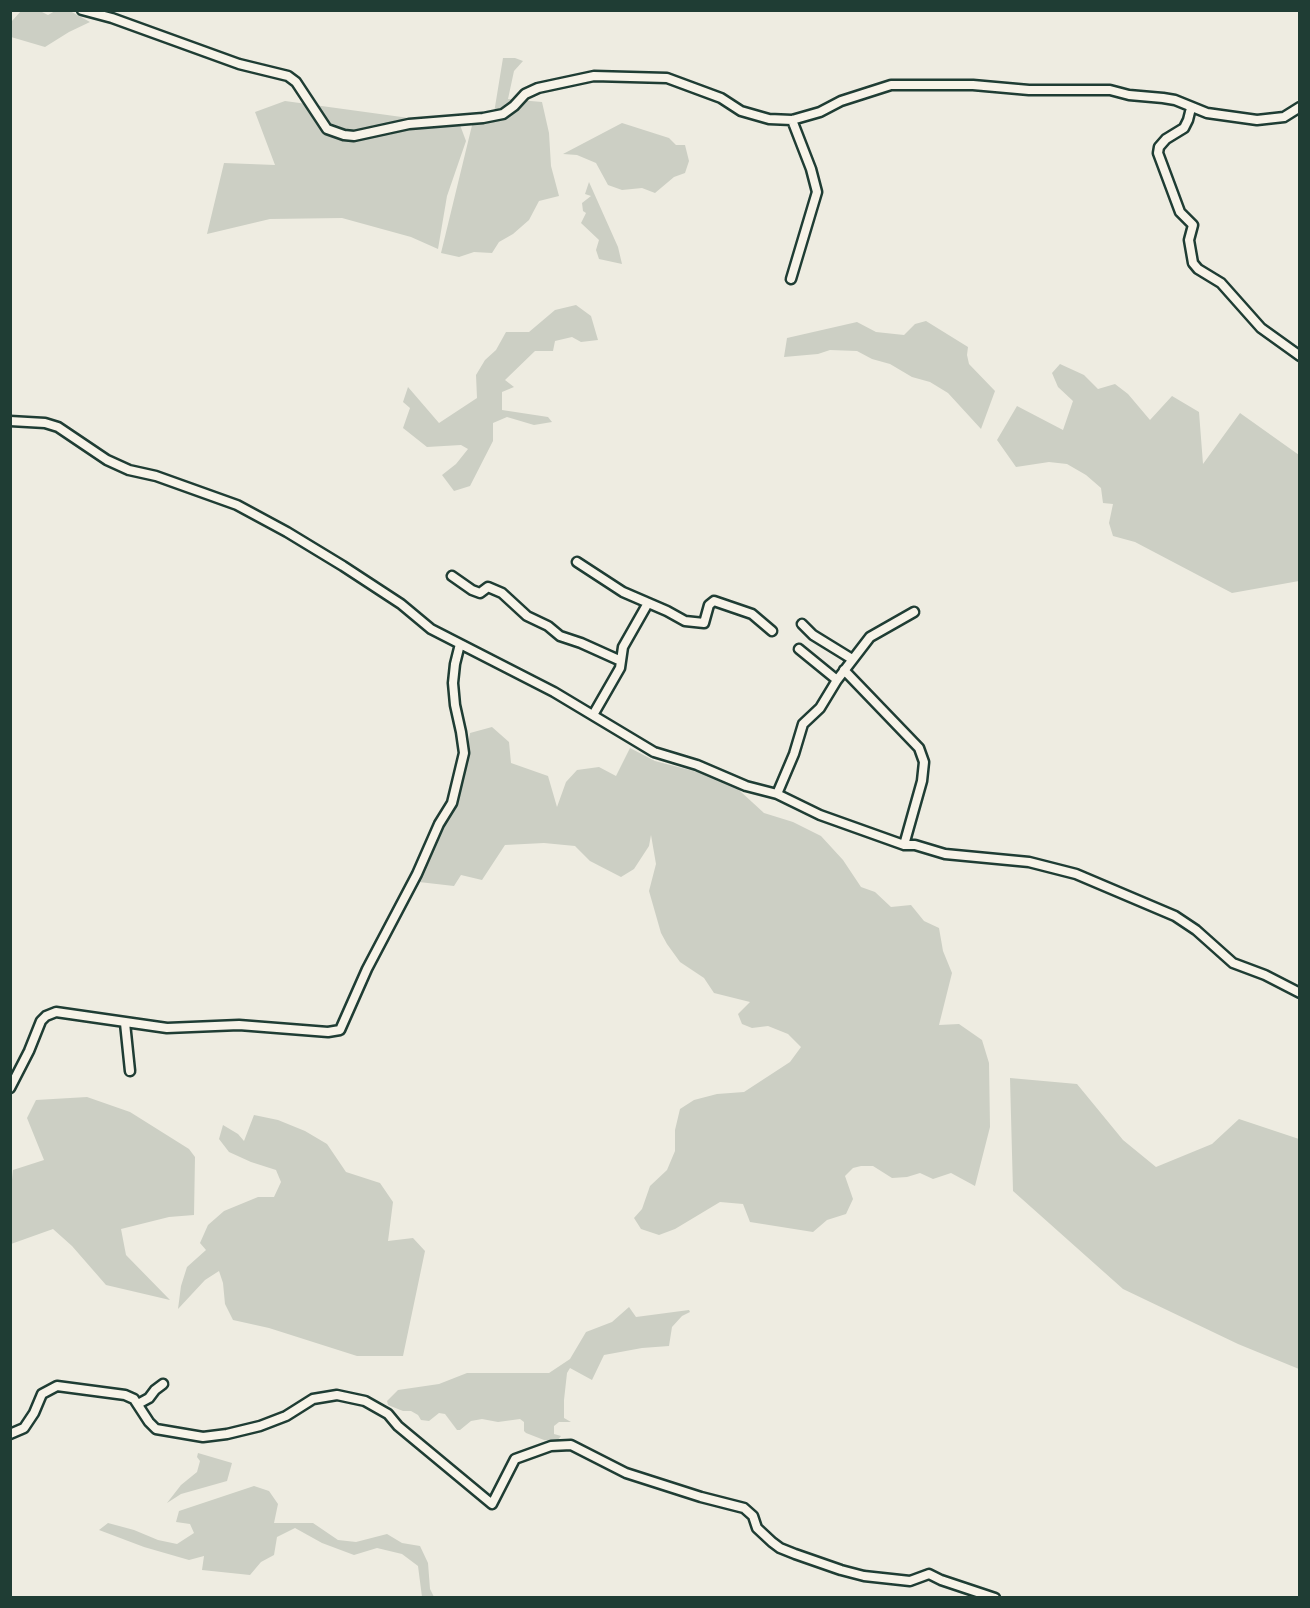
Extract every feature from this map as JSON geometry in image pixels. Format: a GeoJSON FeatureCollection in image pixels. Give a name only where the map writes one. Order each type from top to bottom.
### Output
{"type":"FeatureCollection","features":[{"type":"Feature","properties":{"kind":"street"},"geometry":{"type":"LineString","coordinates":[[82,10],[112,18],[239,64],[288,76],[296,82],[327,129],[354,136],[409,124],[483,118],[503,114],[525,94],[538,88],[594,76],[667,78],[721,98],[741,111],[769,119],[792,120],[891,85],[973,85],[1029,90],[1110,90],[1129,95],[1175,100],[1207,113],[1257,120],[1284,117],[1299,107]]}},
{"type":"Feature","properties":{"kind":"street"},"geometry":{"type":"LineString","coordinates":[[1191,108],[1184,128],[1166,139],[1158,153],[1180,212],[1193,225],[1190,240],[1193,262],[1198,269],[1221,283],[1261,328],[1299,356]]}},
{"type":"Feature","properties":{"kind":"street"},"geometry":{"type":"LineString","coordinates":[[791,279],[817,192],[812,169],[792,120]]}},
{"type":"Feature","properties":{"kind":"street"},"geometry":{"type":"LineString","coordinates":[[10,421],[45,423],[58,427],[107,460],[129,470],[156,476],[237,505],[343,566],[401,604],[431,630],[554,692],[654,752],[697,765],[746,786],[777,794],[820,815],[904,845],[915,845],[945,854],[1029,862],[1076,874],[1175,916],[1196,930],[1233,963],[1265,975],[1299,993]]}},
{"type":"Feature","properties":{"kind":"street"},"geometry":{"type":"LineString","coordinates":[[577,562],[623,592],[685,621],[701,623],[706,621],[710,605],[714,601],[752,614],[772,631]]}},
{"type":"Feature","properties":{"kind":"street"},"geometry":{"type":"LineString","coordinates":[[452,576],[471,590],[480,593],[488,587],[502,593],[527,616],[548,626],[560,636],[621,661]]}},
{"type":"Feature","properties":{"kind":"street"},"geometry":{"type":"LineString","coordinates":[[593,715],[620,668],[623,647],[648,603]]}},
{"type":"Feature","properties":{"kind":"street"},"geometry":{"type":"LineString","coordinates":[[777,794],[794,754],[803,724],[820,708],[837,680],[871,635],[914,612]]}},
{"type":"Feature","properties":{"kind":"street"},"geometry":{"type":"LineString","coordinates":[[802,624],[813,635],[852,659]]}},
{"type":"Feature","properties":{"kind":"street"},"geometry":{"type":"LineString","coordinates":[[10,1088],[29,1051],[36,1030],[46,1016],[56,1012],[167,1028],[239,1025],[328,1032],[340,1030],[367,969],[417,874],[439,824],[452,803],[464,753],[453,683],[460,644]]}},
{"type":"Feature","properties":{"kind":"street"},"geometry":{"type":"LineString","coordinates":[[799,649],[837,680]]}},
{"type":"Feature","properties":{"kind":"street"},"geometry":{"type":"LineString","coordinates":[[844,670],[919,748],[924,762],[922,781],[904,845]]}},
{"type":"Feature","properties":{"kind":"street"},"geometry":{"type":"LineString","coordinates":[[125,1023],[130,1071]]}},
{"type":"Feature","properties":{"kind":"street"},"geometry":{"type":"LineString","coordinates":[[138,1404],[149,1398],[163,1384]]}},
{"type":"Feature","properties":{"kind":"street"},"geometry":{"type":"LineString","coordinates":[[10,1434],[24,1428],[34,1413],[42,1394],[57,1386],[124,1395],[135,1399],[156,1429],[209,1437],[239,1432],[272,1422],[313,1399],[337,1395],[365,1401],[388,1414],[398,1426],[492,1504],[515,1459],[551,1446],[572,1445],[626,1473],[744,1508],[753,1516],[757,1528],[772,1542],[795,1554],[864,1576],[910,1581],[929,1574],[995,1598]]}},
{"type":"Feature","properties":{"kind":"shaded area"},"geometry":{"type":"Polygon","coordinates":[[[21,11],[40,11],[48,15],[55,11],[70,11],[90,22],[45,47],[11,37],[11,18],[12,21],[21,11]]]}},
{"type":"Feature","properties":{"kind":"shaded area"},"geometry":{"type":"Polygon","coordinates":[[[503,58],[523,61],[514,71],[508,99],[542,102],[549,133],[551,166],[559,196],[539,201],[529,220],[513,234],[499,242],[492,253],[474,252],[459,257],[441,253],[475,113],[494,113],[503,58]]]}},
{"type":"Feature","properties":{"kind":"shaded area"},"geometry":{"type":"Polygon","coordinates":[[[285,101],[460,125],[466,141],[447,196],[438,249],[411,237],[342,218],[270,219],[207,234],[224,163],[275,165],[255,112],[285,101]]]}},
{"type":"Feature","properties":{"kind":"shaded area"},"geometry":{"type":"Polygon","coordinates":[[[622,123],[669,138],[676,145],[685,145],[689,161],[685,173],[674,177],[655,193],[642,188],[622,190],[608,185],[596,163],[577,155],[563,154],[622,123]]]}},
{"type":"Feature","properties":{"kind":"shaded area"},"geometry":{"type":"Polygon","coordinates":[[[589,182],[618,247],[622,264],[599,259],[596,250],[599,240],[581,223],[586,213],[583,211],[582,203],[591,196],[585,194],[589,182]]]}},
{"type":"Feature","properties":{"kind":"shaded area"},"geometry":{"type":"Polygon","coordinates":[[[576,305],[591,316],[598,340],[581,342],[572,337],[555,341],[553,351],[535,351],[505,380],[514,387],[502,392],[502,410],[548,417],[552,422],[534,425],[507,417],[493,423],[493,441],[470,486],[454,491],[442,475],[456,464],[468,449],[461,445],[427,447],[403,428],[410,408],[403,402],[408,387],[439,423],[477,398],[476,375],[485,360],[496,350],[506,332],[529,332],[555,310],[576,305]]]}},
{"type":"Feature","properties":{"kind":"shaded area"},"geometry":{"type":"Polygon","coordinates":[[[926,321],[968,347],[969,364],[995,391],[981,429],[948,393],[930,382],[912,377],[890,364],[872,359],[857,351],[830,350],[818,354],[784,357],[787,338],[857,322],[876,332],[904,335],[915,324],[926,321]]]}},
{"type":"Feature","properties":{"kind":"shaded area"},"geometry":{"type":"Polygon","coordinates":[[[1060,364],[1084,375],[1098,389],[1115,384],[1128,394],[1150,420],[1172,396],[1199,412],[1203,464],[1240,413],[1299,455],[1299,581],[1232,593],[1135,542],[1113,536],[1109,523],[1113,504],[1103,503],[1101,488],[1086,475],[1067,464],[1049,462],[1016,467],[997,440],[1017,406],[1063,430],[1073,401],[1058,387],[1052,373],[1060,364]]]}},
{"type":"Feature","properties":{"kind":"shaded area"},"geometry":{"type":"Polygon","coordinates":[[[492,727],[509,742],[511,763],[548,776],[557,807],[566,782],[577,770],[599,767],[616,776],[630,748],[655,761],[728,780],[764,813],[793,822],[821,836],[843,860],[861,887],[875,892],[891,907],[911,905],[924,921],[939,928],[943,951],[952,973],[939,1025],[959,1024],[982,1040],[989,1063],[990,1127],[975,1186],[951,1173],[933,1179],[920,1173],[892,1178],[873,1166],[861,1166],[853,1168],[845,1176],[853,1199],[846,1214],[827,1220],[813,1232],[750,1222],[743,1204],[720,1202],[675,1229],[659,1235],[641,1229],[634,1218],[642,1209],[650,1186],[667,1170],[675,1151],[675,1130],[680,1109],[694,1100],[717,1094],[744,1092],[790,1062],[801,1047],[788,1034],[768,1026],[752,1028],[742,1024],[738,1014],[750,1002],[714,993],[704,978],[680,962],[667,944],[661,933],[649,891],[656,864],[651,835],[649,846],[634,869],[621,877],[590,861],[575,846],[544,843],[505,845],[482,880],[461,875],[454,886],[419,882],[461,786],[470,733],[492,727]]]}},
{"type":"Feature","properties":{"kind":"shaded area"},"geometry":{"type":"Polygon","coordinates":[[[1010,1078],[1077,1084],[1123,1140],[1156,1167],[1212,1144],[1239,1119],[1299,1139],[1299,1369],[1238,1344],[1123,1289],[1013,1191],[1010,1078]]]}},
{"type":"Feature","properties":{"kind":"shaded area"},"geometry":{"type":"Polygon","coordinates":[[[87,1097],[130,1112],[189,1149],[195,1157],[194,1215],[169,1217],[121,1229],[126,1255],[170,1300],[106,1285],[72,1246],[53,1229],[11,1244],[10,1198],[13,1170],[44,1160],[27,1118],[36,1100],[87,1097]]]}},
{"type":"Feature","properties":{"kind":"shaded area"},"geometry":{"type":"Polygon","coordinates":[[[254,1115],[278,1120],[305,1131],[327,1144],[346,1172],[380,1183],[393,1202],[388,1241],[413,1238],[425,1251],[403,1356],[357,1356],[269,1328],[233,1320],[225,1304],[219,1271],[205,1280],[178,1309],[181,1286],[187,1267],[206,1250],[200,1243],[208,1225],[224,1211],[258,1197],[274,1197],[281,1182],[276,1170],[229,1152],[219,1139],[223,1125],[238,1134],[244,1141],[254,1115]]]}},
{"type":"Feature","properties":{"kind":"shaded area"},"geometry":{"type":"Polygon","coordinates":[[[629,1307],[636,1317],[689,1310],[690,1312],[682,1316],[672,1327],[669,1346],[604,1355],[592,1380],[570,1368],[567,1373],[564,1418],[571,1422],[559,1422],[554,1426],[554,1434],[561,1436],[557,1441],[544,1440],[526,1433],[524,1422],[520,1419],[498,1422],[482,1419],[471,1421],[457,1430],[445,1414],[439,1413],[429,1421],[421,1420],[411,1411],[403,1411],[388,1405],[387,1401],[398,1390],[439,1384],[467,1373],[549,1373],[570,1359],[586,1332],[612,1322],[629,1307]]]}},
{"type":"Feature","properties":{"kind":"shaded area"},"geometry":{"type":"Polygon","coordinates":[[[198,1453],[232,1463],[227,1481],[181,1494],[167,1503],[181,1485],[197,1472],[200,1461],[197,1457],[198,1453]]]}},
{"type":"Feature","properties":{"kind":"shaded area"},"geometry":{"type":"Polygon","coordinates":[[[254,1486],[269,1491],[278,1504],[274,1523],[313,1523],[338,1540],[356,1542],[387,1534],[402,1543],[420,1546],[428,1563],[430,1589],[434,1597],[422,1597],[418,1566],[402,1554],[377,1548],[354,1555],[322,1543],[295,1528],[277,1537],[274,1555],[261,1562],[250,1575],[202,1570],[204,1556],[189,1560],[144,1547],[99,1530],[108,1523],[177,1544],[194,1533],[190,1524],[176,1522],[179,1511],[254,1486]]]}}]}
